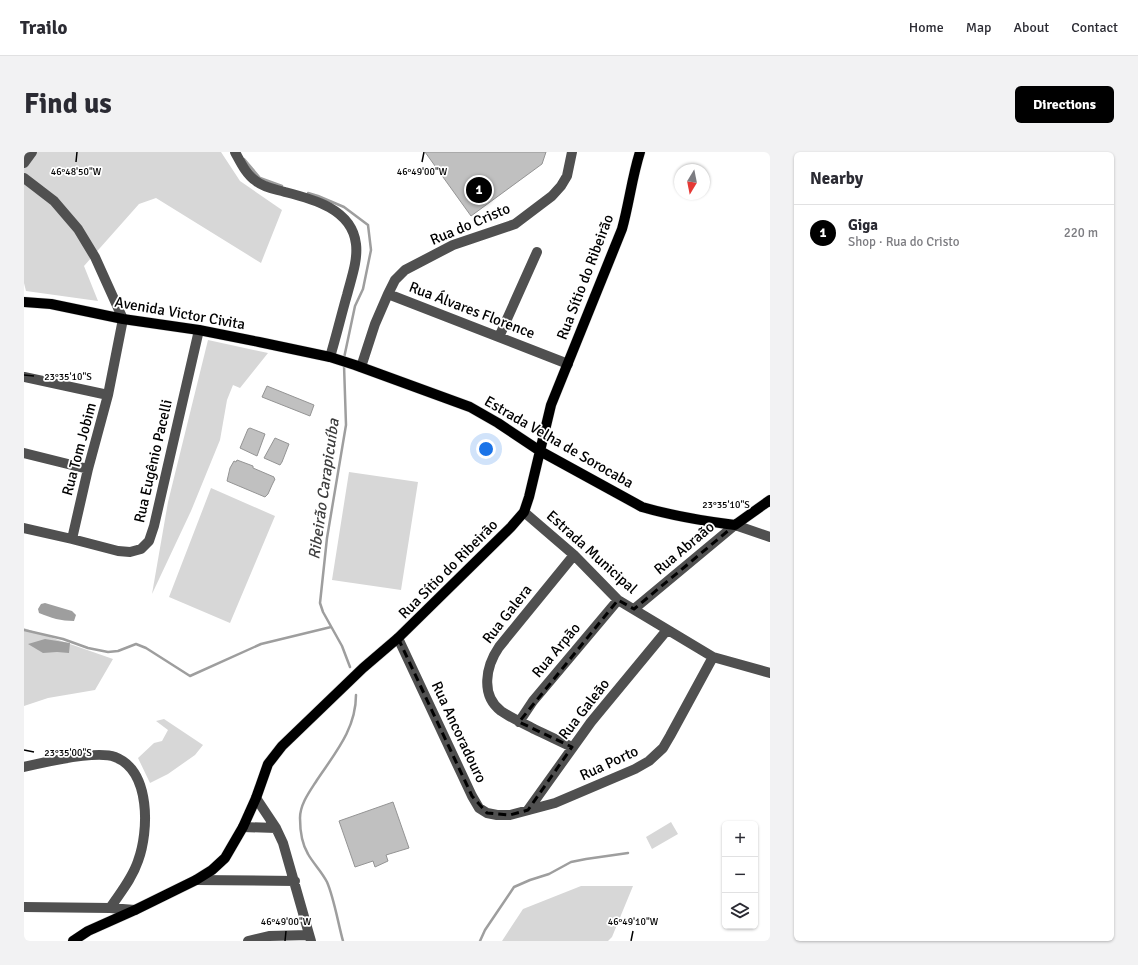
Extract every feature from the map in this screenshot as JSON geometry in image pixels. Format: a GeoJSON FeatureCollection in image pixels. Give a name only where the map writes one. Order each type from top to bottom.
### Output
{"type":"FeatureCollection","features":[{"type":"Feature","properties":{"kind":"main road","name":"Rua Sítio do Ribeirão"},"geometry":{"type":"LineString","coordinates":[[73,941],[88,931],[196,880],[212,870],[225,858],[243,827],[256,798],[268,764],[282,746],[478,561],[512,527],[524,512],[551,405],[622,229],[627,213],[635,169],[640,152]]}},
{"type":"Feature","properties":{"kind":"main road","name":"Avenida Victor Civita"},"geometry":{"type":"LineString","coordinates":[[24,302],[51,304],[124,319],[199,330],[332,358]]}},
{"type":"Feature","properties":{"kind":"main road","name":"Estrada Velha de Sorocaba"},"geometry":{"type":"LineString","coordinates":[[332,358],[470,407],[498,423],[540,451],[642,507],[679,517],[735,526]]}},
{"type":"Feature","properties":{"kind":"main road"},"geometry":{"type":"LineString","coordinates":[[735,526],[770,500]]}},
{"type":"Feature","properties":{"kind":"street"},"geometry":{"type":"LineString","coordinates":[[24,163],[32,152]]}},
{"type":"Feature","properties":{"kind":"street"},"geometry":{"type":"LineString","coordinates":[[235,152],[246,171],[256,182],[268,188],[324,204],[336,211],[346,221],[352,230],[356,244],[355,262],[332,358]]}},
{"type":"Feature","properties":{"kind":"street","name":"Rua do Cristo"},"geometry":{"type":"LineString","coordinates":[[358,366],[388,294],[395,280],[405,270],[453,245],[514,224],[552,196],[561,186],[567,176],[572,152]]}},
{"type":"Feature","properties":{"kind":"street"},"geometry":{"type":"LineString","coordinates":[[24,178],[54,202],[78,229],[95,257],[124,319]]}},
{"type":"Feature","properties":{"kind":"street"},"geometry":{"type":"LineString","coordinates":[[499,337],[537,252]]}},
{"type":"Feature","properties":{"kind":"street","name":"Rua Álvares Florence"},"geometry":{"type":"LineString","coordinates":[[388,294],[568,364]]}},
{"type":"Feature","properties":{"kind":"street","name":"Rua Tom Jobim"},"geometry":{"type":"LineString","coordinates":[[72,539],[88,468],[108,395],[124,319]]}},
{"type":"Feature","properties":{"kind":"street","name":"Rua Eugênio Pacelli"},"geometry":{"type":"LineString","coordinates":[[24,528],[118,551],[130,552],[141,549],[149,541],[154,526],[199,330]]}},
{"type":"Feature","properties":{"kind":"street"},"geometry":{"type":"LineString","coordinates":[[24,377],[108,395]]}},
{"type":"Feature","properties":{"kind":"street"},"geometry":{"type":"LineString","coordinates":[[24,453],[88,468]]}},
{"type":"Feature","properties":{"kind":"street","name":"Estrada Municipal"},"geometry":{"type":"LineString","coordinates":[[524,512],[574,555],[618,600],[713,657],[770,673]]}},
{"type":"Feature","properties":{"kind":"street"},"geometry":{"type":"LineString","coordinates":[[735,526],[770,537]]}},
{"type":"Feature","properties":{"kind":"street","name":"Rua Abraão"},"geometry":{"type":"LineString","coordinates":[[634,609],[735,526]]}},
{"type":"Feature","properties":{"kind":"street","name":"Rua Galera"},"geometry":{"type":"LineString","coordinates":[[572,747],[518,722],[500,711],[490,697],[487,685],[487,672],[492,658],[574,555]]}},
{"type":"Feature","properties":{"kind":"street","name":"Rua Arpão"},"geometry":{"type":"LineString","coordinates":[[518,722],[533,701],[618,600]]}},
{"type":"Feature","properties":{"kind":"street","name":"Rua Galeão"},"geometry":{"type":"LineString","coordinates":[[528,810],[572,747],[667,630]]}},
{"type":"Feature","properties":{"kind":"street","name":"Rua Ancoradouro"},"geometry":{"type":"LineString","coordinates":[[398,638],[479,808],[487,813],[510,815]]}},
{"type":"Feature","properties":{"kind":"street","name":"Rua Porto"},"geometry":{"type":"LineString","coordinates":[[510,815],[555,803],[635,769],[649,761],[663,748],[713,657]]}},
{"type":"Feature","properties":{"kind":"street"},"geometry":{"type":"LineString","coordinates":[[24,767],[64,758],[98,755],[114,756],[127,764],[139,782],[145,814],[144,841],[138,861],[129,882],[110,908]]}},
{"type":"Feature","properties":{"kind":"street"},"geometry":{"type":"LineString","coordinates":[[248,941],[269,936],[310,938],[295,881],[283,844],[276,828],[256,798]]}},
{"type":"Feature","properties":{"kind":"street"},"geometry":{"type":"LineString","coordinates":[[243,827],[276,828]]}},
{"type":"Feature","properties":{"kind":"street"},"geometry":{"type":"LineString","coordinates":[[196,880],[295,881]]}},
{"type":"Feature","properties":{"kind":"street"},"geometry":{"type":"LineString","coordinates":[[24,907],[110,908],[135,910]]}},
{"type":"Feature","properties":{"kind":"highlighted area"},"geometry":{"type":"Polygon","coordinates":[[[540,451],[642,507],[679,517],[735,525],[634,609],[618,600],[519,722],[572,747],[528,810],[510,815],[487,813],[472,796],[398,638],[524,512],[540,451]]]}},
{"type":"Feature","properties":{"kind":"shaded area"},"geometry":{"type":"Polygon","coordinates":[[[24,152],[221,152],[240,181],[282,210],[261,263],[156,198],[139,204],[84,266],[98,301],[26,291],[24,283],[24,152]]]}},
{"type":"Feature","properties":{"kind":"shaded area"},"geometry":{"type":"Polygon","coordinates":[[[208,340],[268,353],[240,388],[233,385],[227,400],[220,440],[191,511],[152,594],[168,502],[208,340]]]}},
{"type":"Feature","properties":{"kind":"shaded area"},"geometry":{"type":"Polygon","coordinates":[[[349,472],[418,482],[401,590],[332,580],[349,472]]]}},
{"type":"Feature","properties":{"kind":"shaded area"},"geometry":{"type":"Polygon","coordinates":[[[211,488],[275,516],[230,623],[169,597],[211,488]]]}},
{"type":"Feature","properties":{"kind":"shaded area"},"geometry":{"type":"Polygon","coordinates":[[[45,603],[72,611],[76,615],[74,621],[56,619],[39,613],[38,609],[41,604],[45,603]]]}},
{"type":"Feature","properties":{"kind":"shaded area"},"geometry":{"type":"Polygon","coordinates":[[[24,628],[113,659],[95,690],[48,698],[24,706],[24,628]]]}},
{"type":"Feature","properties":{"kind":"shaded area"},"geometry":{"type":"Polygon","coordinates":[[[45,639],[70,643],[69,653],[43,653],[28,644],[45,639]]]}},
{"type":"Feature","properties":{"kind":"shaded area"},"geometry":{"type":"Polygon","coordinates":[[[164,719],[203,745],[195,755],[168,774],[150,783],[138,758],[154,743],[162,741],[168,730],[156,721],[164,719]]]}},
{"type":"Feature","properties":{"kind":"shaded area"},"geometry":{"type":"Polygon","coordinates":[[[671,822],[678,834],[652,849],[646,837],[671,822]]]}},
{"type":"Feature","properties":{"kind":"shaded area"},"geometry":{"type":"Polygon","coordinates":[[[581,886],[633,886],[612,937],[608,941],[502,941],[523,909],[581,886]]]}},
{"type":"Feature","properties":{"kind":"building"},"geometry":{"type":"Polygon","coordinates":[[[425,152],[546,152],[542,164],[471,216],[425,152]]]}},
{"type":"Feature","properties":{"kind":"building"},"geometry":{"type":"Polygon","coordinates":[[[267,386],[314,405],[310,416],[262,397],[267,386]]]}},
{"type":"Feature","properties":{"kind":"building"},"geometry":{"type":"Polygon","coordinates":[[[250,428],[265,434],[257,456],[240,448],[248,429],[250,428]]]}},
{"type":"Feature","properties":{"kind":"building"},"geometry":{"type":"Polygon","coordinates":[[[275,438],[289,444],[280,465],[264,458],[275,438]]]}},
{"type":"Feature","properties":{"kind":"building"},"geometry":{"type":"Polygon","coordinates":[[[237,460],[253,466],[253,468],[274,477],[275,479],[265,497],[227,481],[230,468],[234,461],[236,462],[237,460]]]}},
{"type":"Feature","properties":{"kind":"building"},"geometry":{"type":"Polygon","coordinates":[[[393,802],[409,848],[386,855],[388,861],[375,867],[373,861],[355,867],[339,821],[393,802]]]}},
{"type":"Feature","properties":{"kind":"waterway","name":"Ribeirão Carapicuíba"},"geometry":{"type":"LineString","coordinates":[[244,159],[260,178],[282,186]]}},
{"type":"Feature","properties":{"kind":"waterway","name":"Ribeirão Carapicuíba"},"geometry":{"type":"LineString","coordinates":[[308,193],[344,207],[368,225],[371,250],[363,289],[355,306],[344,358]]}},
{"type":"Feature","properties":{"kind":"waterway","name":"Ribeirão Carapicuíba"},"geometry":{"type":"LineString","coordinates":[[344,365],[346,425],[327,538],[320,603],[323,612],[342,646],[350,667]]}},
{"type":"Feature","properties":{"kind":"waterway"},"geometry":{"type":"LineString","coordinates":[[24,630],[108,652],[118,651],[136,644],[146,648],[190,676],[261,644],[331,627]]}},
{"type":"Feature","properties":{"kind":"waterway","name":"Ribeirão Carapicuíba"},"geometry":{"type":"LineString","coordinates":[[343,941],[334,903],[327,882],[304,846],[301,832],[300,813],[306,798],[348,730],[355,707],[356,695]]}},
{"type":"Feature","properties":{"kind":"waterway"},"geometry":{"type":"LineString","coordinates":[[480,941],[485,930],[514,887],[549,874],[571,862],[628,853]]}},
{"type":"Feature","properties":{"kind":"place","name":"Giga"},"geometry":{"type":"Point","coordinates":[479,190]}}]}
